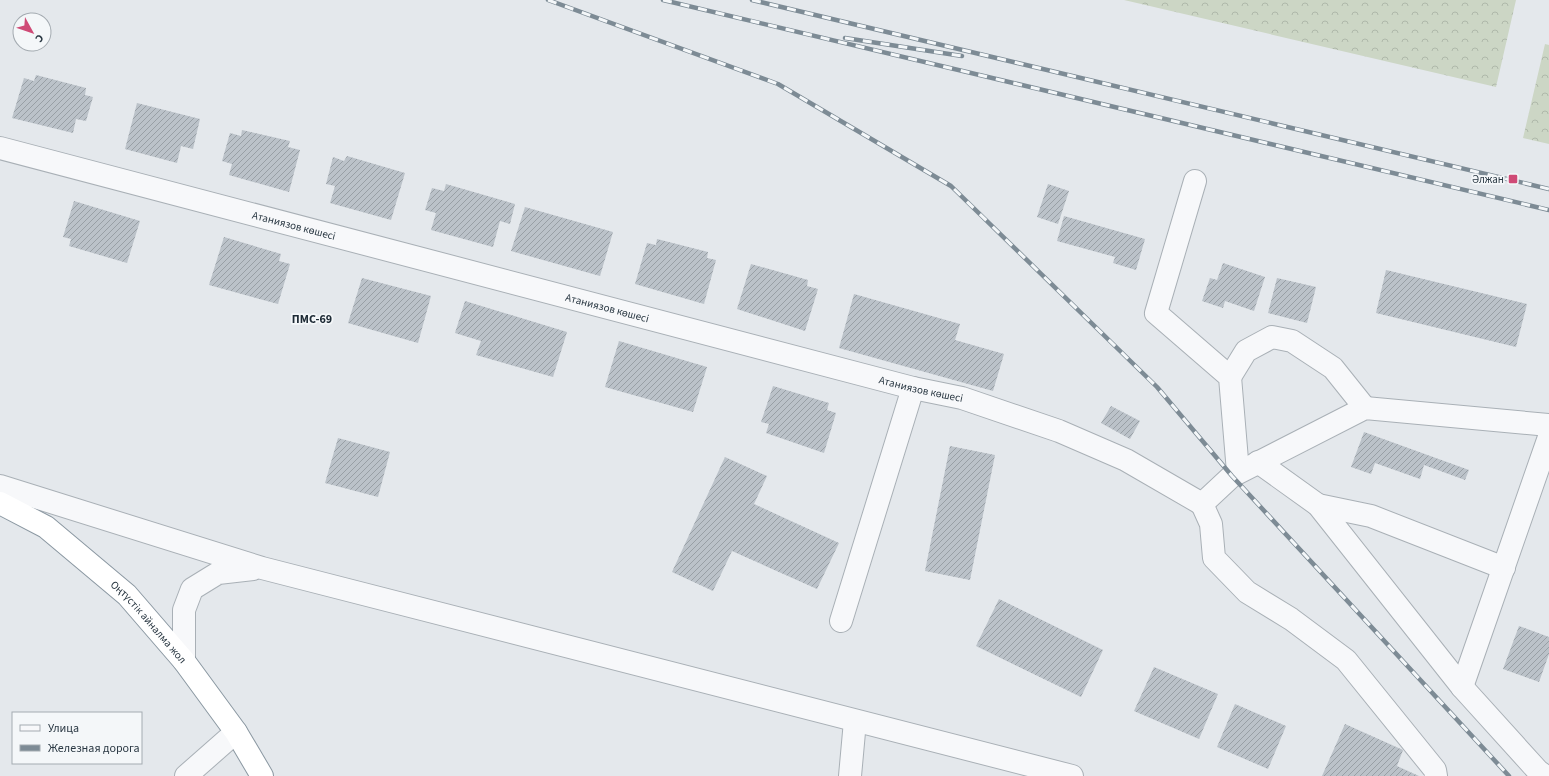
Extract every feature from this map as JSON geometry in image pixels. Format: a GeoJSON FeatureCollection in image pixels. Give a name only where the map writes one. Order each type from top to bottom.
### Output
{"type":"FeatureCollection","features":[{"type":"Feature","properties":{"kind":"highway","name":"Оңтүстік айналма жол"},"geometry":{"type":"LineString","coordinates":[[0,503],[46,527],[127,595],[184,661],[236,732],[262,776]]}},
{"type":"Feature","properties":{"kind":"street","name":"Атаниязов көшесі"},"geometry":{"type":"LineString","coordinates":[[0,148],[913,388],[962,398],[1059,431],[1126,460],[1202,504]]}},
{"type":"Feature","properties":{"kind":"street"},"geometry":{"type":"LineString","coordinates":[[1195,181],[1156,313],[1230,377]]}},
{"type":"Feature","properties":{"kind":"street"},"geometry":{"type":"LineString","coordinates":[[1238,472],[1230,377],[1246,351],[1272,336],[1292,341],[1333,368],[1365,408]]}},
{"type":"Feature","properties":{"kind":"street"},"geometry":{"type":"LineString","coordinates":[[841,621],[913,388]]}},
{"type":"Feature","properties":{"kind":"street"},"geometry":{"type":"LineString","coordinates":[[1436,776],[1435,770],[1346,660],[1291,619],[1247,592],[1214,558],[1211,524],[1202,504],[1238,472],[1365,408],[1549,425]]}},
{"type":"Feature","properties":{"kind":"street"},"geometry":{"type":"LineString","coordinates":[[1462,688],[1549,437]]}},
{"type":"Feature","properties":{"kind":"street"},"geometry":{"type":"LineString","coordinates":[[1258,462],[1318,505],[1462,688],[1538,771],[1545,776]]}},
{"type":"Feature","properties":{"kind":"street"},"geometry":{"type":"LineString","coordinates":[[0,486],[262,568],[1072,776]]}},
{"type":"Feature","properties":{"kind":"street"},"geometry":{"type":"LineString","coordinates":[[1318,505],[1371,516],[1504,568]]}},
{"type":"Feature","properties":{"kind":"street"},"geometry":{"type":"LineString","coordinates":[[184,661],[184,610],[192,589],[218,573],[262,568]]}},
{"type":"Feature","properties":{"kind":"street"},"geometry":{"type":"LineString","coordinates":[[850,776],[855,721]]}},
{"type":"Feature","properties":{"kind":"street"},"geometry":{"type":"LineString","coordinates":[[186,776],[236,732]]}},
{"type":"Feature","properties":{"kind":"green space"},"geometry":{"type":"Polygon","coordinates":[[[1124,0],[1516,0],[1496,87],[1124,0]]]}},
{"type":"Feature","properties":{"kind":"green space"},"geometry":{"type":"Polygon","coordinates":[[[1545,44],[1549,45],[1549,144],[1523,138],[1545,44]]]}},
{"type":"Feature","properties":{"kind":"building"},"geometry":{"type":"Polygon","coordinates":[[[36,75],[86,88],[85,95],[93,97],[86,121],[76,119],[73,133],[12,118],[24,78],[34,81],[36,75]]]}},
{"type":"Feature","properties":{"kind":"building"},"geometry":{"type":"Polygon","coordinates":[[[137,103],[200,119],[193,149],[181,146],[177,163],[125,149],[137,103]]]}},
{"type":"Feature","properties":{"kind":"building"},"geometry":{"type":"Polygon","coordinates":[[[242,130],[290,141],[288,147],[300,150],[289,192],[229,175],[232,164],[222,161],[230,133],[241,136],[242,130]]]}},
{"type":"Feature","properties":{"kind":"building"},"geometry":{"type":"Polygon","coordinates":[[[347,156],[405,173],[391,220],[330,203],[335,186],[326,184],[333,157],[344,161],[347,156]]]}},
{"type":"Feature","properties":{"kind":"building"},"geometry":{"type":"Polygon","coordinates":[[[446,184],[515,204],[510,224],[500,221],[493,247],[431,230],[436,213],[425,210],[432,188],[444,191],[446,184]]]}},
{"type":"Feature","properties":{"kind":"building"},"geometry":{"type":"Polygon","coordinates":[[[1048,184],[1069,191],[1058,224],[1037,217],[1048,184]]]}},
{"type":"Feature","properties":{"kind":"building"},"geometry":{"type":"Polygon","coordinates":[[[74,201],[140,221],[127,263],[69,246],[71,239],[63,237],[74,201]]]}},
{"type":"Feature","properties":{"kind":"building"},"geometry":{"type":"Polygon","coordinates":[[[525,207],[613,232],[600,276],[511,251],[525,207]]]}},
{"type":"Feature","properties":{"kind":"building"},"geometry":{"type":"Polygon","coordinates":[[[1064,216],[1145,239],[1136,270],[1113,263],[1115,257],[1057,241],[1064,216]]]}},
{"type":"Feature","properties":{"kind":"building"},"geometry":{"type":"Polygon","coordinates":[[[224,237],[281,254],[279,261],[290,264],[278,304],[209,285],[224,237]]]}},
{"type":"Feature","properties":{"kind":"building"},"geometry":{"type":"Polygon","coordinates":[[[657,239],[708,252],[707,258],[716,260],[704,304],[635,284],[647,243],[656,245],[657,239]]]}},
{"type":"Feature","properties":{"kind":"building"},"geometry":{"type":"Polygon","coordinates":[[[1223,263],[1265,277],[1254,311],[1225,301],[1223,308],[1202,301],[1210,278],[1217,280],[1223,263]]]}},
{"type":"Feature","properties":{"kind":"building"},"geometry":{"type":"Polygon","coordinates":[[[751,264],[808,280],[807,286],[818,289],[805,331],[737,309],[751,264]]]}},
{"type":"Feature","properties":{"kind":"building"},"geometry":{"type":"Polygon","coordinates":[[[1386,270],[1527,304],[1516,347],[1376,313],[1386,270]]]}},
{"type":"Feature","properties":{"kind":"building"},"geometry":{"type":"Polygon","coordinates":[[[362,278],[431,296],[418,343],[348,323],[362,278]]]}},
{"type":"Feature","properties":{"kind":"building"},"geometry":{"type":"Polygon","coordinates":[[[1277,278],[1316,287],[1307,323],[1268,313],[1277,278]]]}},
{"type":"Feature","properties":{"kind":"building"},"geometry":{"type":"Polygon","coordinates":[[[854,294],[960,324],[955,340],[1004,354],[993,391],[839,348],[854,294]]]}},
{"type":"Feature","properties":{"kind":"building"},"geometry":{"type":"Polygon","coordinates":[[[465,301],[567,332],[553,377],[476,355],[481,341],[455,333],[465,301]]]}},
{"type":"Feature","properties":{"kind":"building"},"geometry":{"type":"Polygon","coordinates":[[[619,341],[707,367],[693,412],[605,387],[619,341]]]}},
{"type":"Feature","properties":{"kind":"building"},"geometry":{"type":"Polygon","coordinates":[[[773,386],[829,403],[827,410],[836,413],[824,453],[766,433],[769,424],[761,422],[773,386]]]}},
{"type":"Feature","properties":{"kind":"building"},"geometry":{"type":"Polygon","coordinates":[[[1111,406],[1140,421],[1130,439],[1101,423],[1111,406]]]}},
{"type":"Feature","properties":{"kind":"building"},"geometry":{"type":"Polygon","coordinates":[[[1364,432],[1469,470],[1465,480],[1424,465],[1420,479],[1375,463],[1371,474],[1351,467],[1364,432]]]}},
{"type":"Feature","properties":{"kind":"building"},"geometry":{"type":"Polygon","coordinates":[[[338,438],[390,452],[378,497],[325,483],[338,438]]]}},
{"type":"Feature","properties":{"kind":"building"},"geometry":{"type":"Polygon","coordinates":[[[950,446],[995,455],[970,580],[925,571],[950,446]]]}},
{"type":"Feature","properties":{"kind":"building"},"geometry":{"type":"Polygon","coordinates":[[[725,457],[767,476],[754,504],[839,543],[817,589],[732,551],[713,591],[672,572],[725,457]]]}},
{"type":"Feature","properties":{"kind":"building"},"geometry":{"type":"Polygon","coordinates":[[[999,599],[1103,650],[1081,697],[976,646],[999,599]]]}},
{"type":"Feature","properties":{"kind":"building"},"geometry":{"type":"Polygon","coordinates":[[[1519,626],[1549,637],[1549,654],[1539,682],[1503,669],[1519,626]]]}},
{"type":"Feature","properties":{"kind":"building"},"geometry":{"type":"Polygon","coordinates":[[[1154,667],[1218,694],[1199,739],[1134,711],[1154,667]]]}},
{"type":"Feature","properties":{"kind":"building"},"geometry":{"type":"Polygon","coordinates":[[[1235,704],[1286,726],[1268,769],[1217,747],[1235,704]]]}},
{"type":"Feature","properties":{"kind":"building"},"geometry":{"type":"Polygon","coordinates":[[[1345,724],[1403,750],[1397,766],[1419,776],[1322,776],[1345,724]]]}},
{"type":"Feature","properties":{"kind":"railway"},"geometry":{"type":"LineString","coordinates":[[548,0],[778,84],[951,186],[1157,387],[1232,476],[1509,776]]}},
{"type":"Feature","properties":{"kind":"railway"},"geometry":{"type":"LineString","coordinates":[[663,0],[1549,210]]}},
{"type":"Feature","properties":{"kind":"railway"},"geometry":{"type":"LineString","coordinates":[[752,0],[1549,189]]}},
{"type":"Feature","properties":{"kind":"railway"},"geometry":{"type":"LineString","coordinates":[[845,38],[962,56]]}},
{"type":"Feature","properties":{"kind":"place","name":"Әлжан"},"geometry":{"type":"Point","coordinates":[1513,179]}},
{"type":"Feature","properties":{"kind":"district","name":"ПМС-69"},"geometry":{"type":"Point","coordinates":[312,319]}}]}
